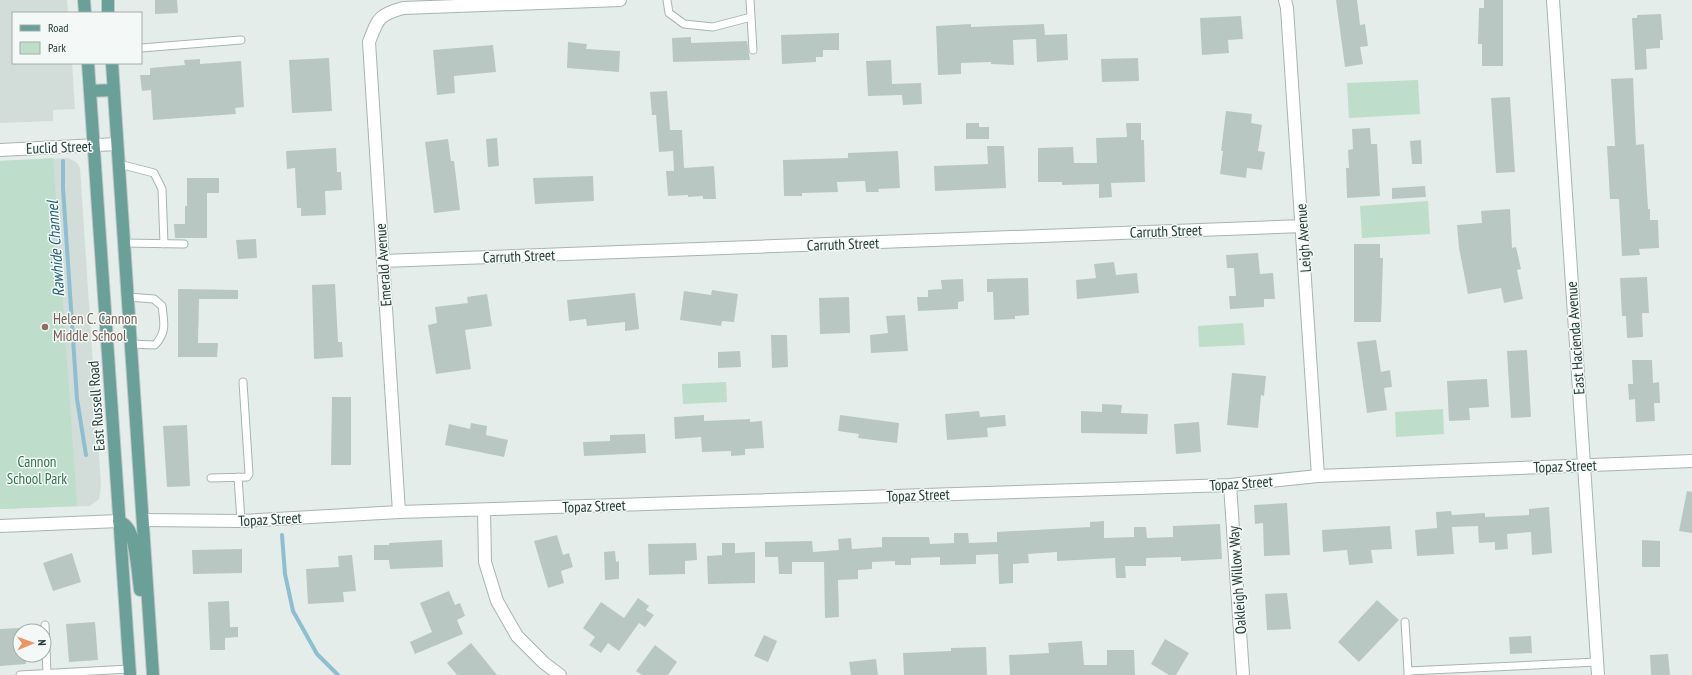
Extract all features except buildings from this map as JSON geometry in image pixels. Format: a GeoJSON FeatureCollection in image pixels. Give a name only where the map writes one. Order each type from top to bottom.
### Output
{"type":"FeatureCollection","features":[{"type":"Feature","properties":{"kind":"main road"},"geometry":{"type":"LineString","coordinates":[[84,0],[85,12]]}},
{"type":"Feature","properties":{"kind":"main road"},"geometry":{"type":"LineString","coordinates":[[108,0],[108,12]]}},
{"type":"Feature","properties":{"kind":"main road","name":"East Russell Road"},"geometry":{"type":"LineString","coordinates":[[88,64],[130,672]]}},
{"type":"Feature","properties":{"kind":"main road"},"geometry":{"type":"LineString","coordinates":[[112,64],[153,671]]}},
{"type":"Feature","properties":{"kind":"main road"},"geometry":{"type":"LineString","coordinates":[[90,91],[114,90]]}},
{"type":"Feature","properties":{"kind":"main road"},"geometry":{"type":"LineString","coordinates":[[119,521],[128,527],[135,549],[140,590],[144,648],[153,671]]}},
{"type":"Feature","properties":{"kind":"street","name":"Emerald Avenue"},"geometry":{"type":"LineString","coordinates":[[399,512],[369,42],[378,20],[388,12],[403,8],[620,0]]}},
{"type":"Feature","properties":{"kind":"street","name":"Leigh Avenue"},"geometry":{"type":"LineString","coordinates":[[1285,0],[1287,8],[1318,476]]}},
{"type":"Feature","properties":{"kind":"street","name":"East Hacienda Avenue"},"geometry":{"type":"LineString","coordinates":[[1554,0],[1583,465],[1598,675]]}},
{"type":"Feature","properties":{"kind":"street","name":"Euclid Street"},"geometry":{"type":"LineString","coordinates":[[0,150],[117,144]]}},
{"type":"Feature","properties":{"kind":"street","name":"Carruth Street"},"geometry":{"type":"LineString","coordinates":[[383,261],[1302,226]]}},
{"type":"Feature","properties":{"kind":"street","name":"Topaz Street"},"geometry":{"type":"LineString","coordinates":[[143,520],[241,521],[399,512],[1230,485],[1318,476],[1692,461]]}},
{"type":"Feature","properties":{"kind":"street","name":"Oakleigh Willow Way"},"geometry":{"type":"LineString","coordinates":[[1230,485],[1243,675]]}},
{"type":"Feature","properties":{"kind":"street"},"geometry":{"type":"LineString","coordinates":[[484,510],[485,562],[497,602],[517,636],[544,664],[560,675]]}},
{"type":"Feature","properties":{"kind":"street"},"geometry":{"type":"LineString","coordinates":[[0,526],[119,521]]}},
{"type":"Feature","properties":{"kind":"lane"},"geometry":{"type":"LineString","coordinates":[[667,0],[669,13],[684,24],[713,27],[751,17]]}},
{"type":"Feature","properties":{"kind":"lane"},"geometry":{"type":"LineString","coordinates":[[750,0],[753,50]]}},
{"type":"Feature","properties":{"kind":"lane"},"geometry":{"type":"LineString","coordinates":[[142,48],[240,40]]}},
{"type":"Feature","properties":{"kind":"lane"},"geometry":{"type":"LineString","coordinates":[[119,164],[154,173],[160,183],[162,189],[164,244]]}},
{"type":"Feature","properties":{"kind":"lane"},"geometry":{"type":"LineString","coordinates":[[124,243],[184,244]]}},
{"type":"Feature","properties":{"kind":"lane"},"geometry":{"type":"LineString","coordinates":[[128,297],[154,299],[162,306],[164,325],[162,337],[155,345],[131,344]]}},
{"type":"Feature","properties":{"kind":"lane"},"geometry":{"type":"LineString","coordinates":[[210,478],[247,477],[250,474],[243,382]]}},
{"type":"Feature","properties":{"kind":"lane"},"geometry":{"type":"LineString","coordinates":[[238,477],[241,521]]}},
{"type":"Feature","properties":{"kind":"lane"},"geometry":{"type":"LineString","coordinates":[[1405,622],[1408,673],[1597,662]]}},
{"type":"Feature","properties":{"kind":"lane"},"geometry":{"type":"LineString","coordinates":[[47,663],[47,674]]}},
{"type":"Feature","properties":{"kind":"lane"},"geometry":{"type":"LineString","coordinates":[[20,675],[130,672]]}},
{"type":"Feature","properties":{"kind":"shaded area"},"geometry":{"type":"Polygon","coordinates":[[[0,0],[67,0],[68,12],[12,12],[12,64],[72,64],[75,109],[53,110],[53,121],[0,123],[0,0]]]}},
{"type":"Feature","properties":{"kind":"shaded area","name":"Cannon School Park"},"geometry":{"type":"Polygon","coordinates":[[[68,158],[76,162],[80,168],[101,486],[99,499],[90,506],[0,509],[0,161],[68,158]]]}},
{"type":"Feature","properties":{"kind":"green space"},"geometry":{"type":"Polygon","coordinates":[[[1418,80],[1420,114],[1349,118],[1347,83],[1418,80]]]}},
{"type":"Feature","properties":{"kind":"green space","name":"Cannon School Park"},"geometry":{"type":"Polygon","coordinates":[[[53,158],[77,506],[0,509],[0,161],[53,158]]]}},
{"type":"Feature","properties":{"kind":"green space"},"geometry":{"type":"Polygon","coordinates":[[[1428,201],[1430,234],[1362,238],[1360,206],[1428,201]]]}},
{"type":"Feature","properties":{"kind":"green space"},"geometry":{"type":"Polygon","coordinates":[[[1243,323],[1245,345],[1199,347],[1198,326],[1243,323]]]}},
{"type":"Feature","properties":{"kind":"green space"},"geometry":{"type":"Polygon","coordinates":[[[726,382],[727,402],[683,404],[682,384],[726,382]]]}},
{"type":"Feature","properties":{"kind":"green space"},"geometry":{"type":"Polygon","coordinates":[[[1443,409],[1444,434],[1396,437],[1395,412],[1443,409]]]}},
{"type":"Feature","properties":{"kind":"waterway","name":"Rawhide Channel"},"geometry":{"type":"LineString","coordinates":[[63,161],[63,188],[77,399],[86,455]]}},
{"type":"Feature","properties":{"kind":"waterway","name":"Rawhide Channel"},"geometry":{"type":"LineString","coordinates":[[282,535],[285,574],[293,611],[317,654],[338,675]]}},
{"type":"Feature","properties":{"kind":"place","name":"Helen C. Cannon Middle School"},"geometry":{"type":"Point","coordinates":[45,327]}}]}
